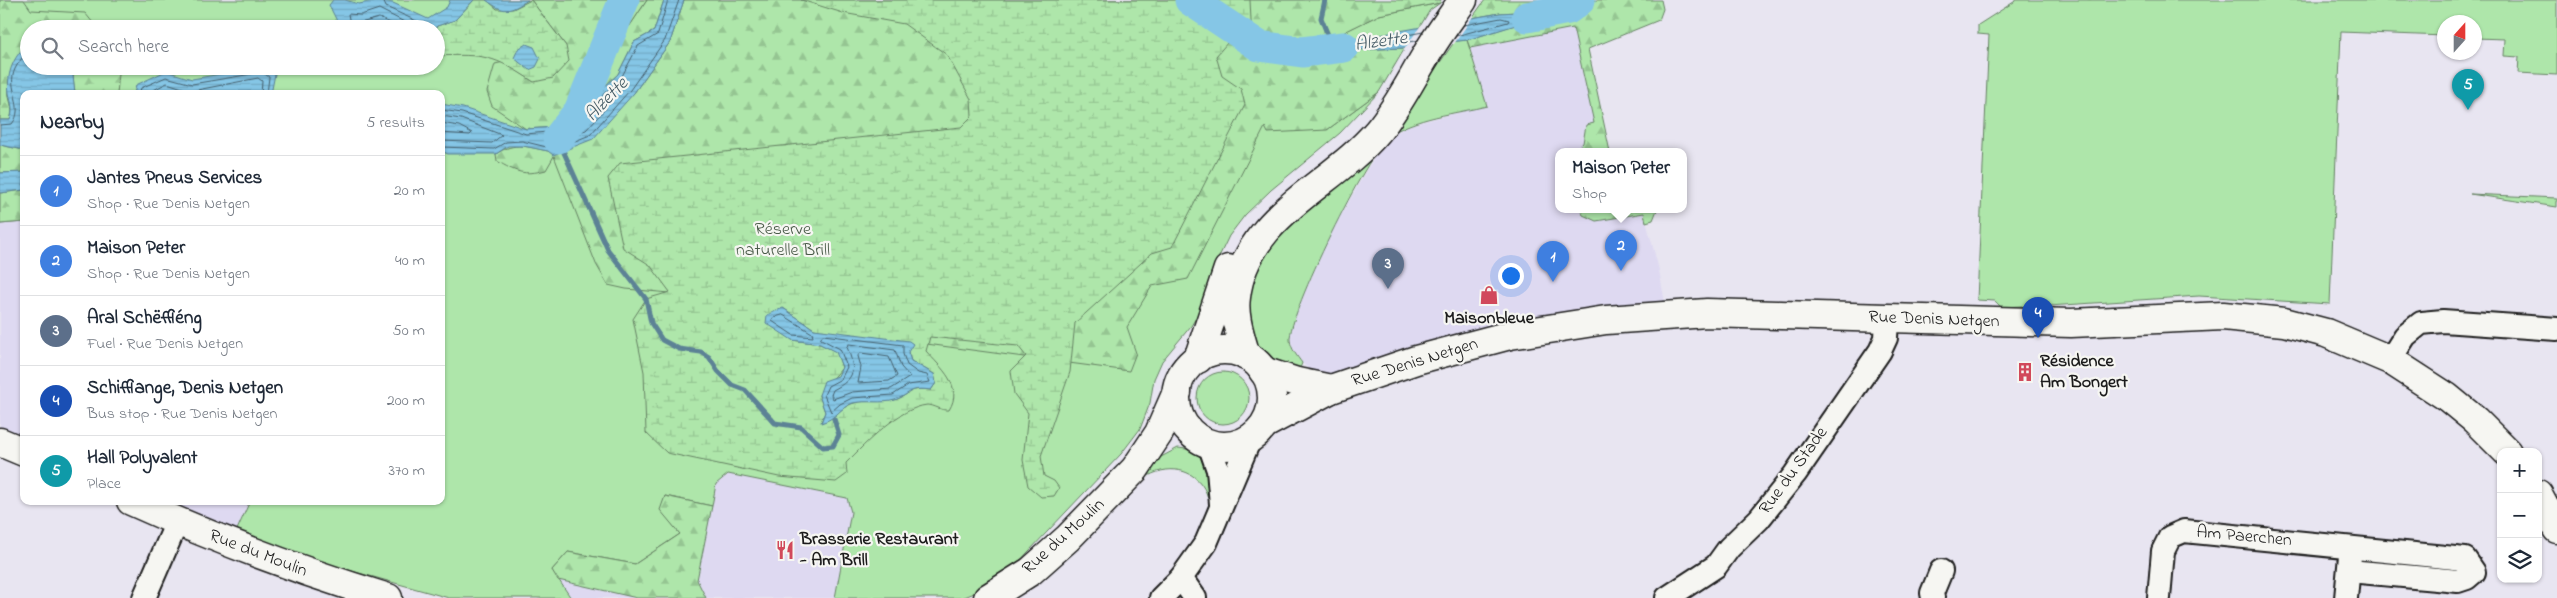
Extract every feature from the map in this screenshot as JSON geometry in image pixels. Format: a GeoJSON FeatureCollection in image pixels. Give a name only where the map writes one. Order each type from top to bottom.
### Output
{"type":"FeatureCollection","features":[{"type":"Feature","properties":{"kind":"main road"},"geometry":{"type":"LineString","coordinates":[[1134,469],[1169,446],[1203,441],[1223,446],[1237,445],[1257,431],[1270,411],[1272,397],[1270,383],[1255,364],[1238,324],[1235,297],[1253,249],[1266,229],[1343,164],[1378,131],[1403,96],[1426,55],[1460,4]]}},
{"type":"Feature","properties":{"kind":"main road"},"geometry":{"type":"LineString","coordinates":[[1203,441],[1180,417],[1176,405],[1177,392],[1180,379],[1198,358],[1228,265],[1255,220],[1279,196],[1336,151],[1426,55]]}},
{"type":"Feature","properties":{"kind":"main road","name":"Rue Denis Netgen"},"geometry":{"type":"LineString","coordinates":[[1257,431],[1332,389],[1455,349],[1542,329],[1606,320],[1707,313],[2071,323],[2223,316],[2284,322],[2326,333],[2390,360],[2447,397],[2476,420],[2503,448]]}},
{"type":"Feature","properties":{"kind":"main road"},"geometry":{"type":"LineString","coordinates":[[1198,358],[1222,351],[1234,352],[1255,364],[1297,382],[1332,389]]}},
{"type":"Feature","properties":{"kind":"main road"},"geometry":{"type":"LineString","coordinates":[[1134,469],[1159,433],[1177,392]]}},
{"type":"Feature","properties":{"kind":"main road"},"geometry":{"type":"LineString","coordinates":[[0,442],[20,450]]}},
{"type":"Feature","properties":{"kind":"main road","name":"Rue du Moulin"},"geometry":{"type":"LineString","coordinates":[[988,598],[1030,571],[1068,538],[1134,469]]}},
{"type":"Feature","properties":{"kind":"main road"},"geometry":{"type":"LineString","coordinates":[[2542,501],[2557,529]]}},
{"type":"Feature","properties":{"kind":"main road","name":"Rue du Moulin"},"geometry":{"type":"LineString","coordinates":[[140,505],[177,522],[311,575],[388,598]]}},
{"type":"Feature","properties":{"kind":"street","name":"Rue du Stade"},"geometry":{"type":"LineString","coordinates":[[1667,598],[1716,566],[1729,548],[1759,519],[1783,489],[1880,351],[1886,338],[1887,318]]}},
{"type":"Feature","properties":{"kind":"street"},"geometry":{"type":"LineString","coordinates":[[2390,360],[2405,336],[2421,322],[2443,321],[2557,329]]}},
{"type":"Feature","properties":{"kind":"street"},"geometry":{"type":"LineString","coordinates":[[1161,598],[1182,578],[1206,543],[1257,431]]}},
{"type":"Feature","properties":{"kind":"street"},"geometry":{"type":"LineString","coordinates":[[1203,441],[1218,470],[1222,505]]}},
{"type":"Feature","properties":{"kind":"street"},"geometry":{"type":"LineString","coordinates":[[144,598],[177,522]]}},
{"type":"Feature","properties":{"kind":"street","name":"Am Paerchen"},"geometry":{"type":"LineString","coordinates":[[2159,598],[2163,551],[2170,537],[2184,532],[2465,559],[2474,572],[2468,578],[2458,581],[2349,571]]}},
{"type":"Feature","properties":{"kind":"street"},"geometry":{"type":"LineString","coordinates":[[2346,598],[2351,548]]}},
{"type":"Feature","properties":{"kind":"street"},"geometry":{"type":"LineString","coordinates":[[1933,598],[1932,593],[1941,571]]}},
{"type":"Feature","properties":{"kind":"street"},"geometry":{"type":"LineString","coordinates":[[1182,578],[1196,598]]}},
{"type":"Feature","properties":{"kind":"shaded area"},"geometry":{"type":"Polygon","coordinates":[[[1573,28],[1600,148],[1555,148],[1555,213],[1615,213],[1616,218],[1644,213],[1659,270],[1667,314],[1606,320],[1331,389],[1302,363],[1293,350],[1290,339],[1293,319],[1331,233],[1367,169],[1388,137],[1410,125],[1486,105],[1470,48],[1573,28]]]}},
{"type":"Feature","properties":{"kind":"shaded area"},"geometry":{"type":"Polygon","coordinates":[[[20,222],[20,435],[0,427],[0,224],[20,222]]]}},
{"type":"Feature","properties":{"kind":"shaded area"},"geometry":{"type":"Polygon","coordinates":[[[728,474],[847,498],[851,511],[835,598],[571,598],[552,570],[568,552],[635,564],[665,496],[716,484],[728,474]]]}},
{"type":"Feature","properties":{"kind":"shaded area"},"geometry":{"type":"Polygon","coordinates":[[[176,505],[248,505],[236,532],[176,505]]]}},
{"type":"Feature","properties":{"kind":"green space","name":"Réserve naturelle Brill"},"geometry":{"type":"Polygon","coordinates":[[[0,0],[1303,0],[1284,71],[1327,130],[1379,92],[1340,133],[1271,190],[1245,215],[1229,236],[1217,261],[1205,303],[1191,326],[1162,361],[1154,379],[1150,403],[1140,429],[1121,454],[1011,570],[962,598],[835,598],[851,512],[847,498],[728,474],[716,484],[712,506],[665,496],[661,510],[680,534],[635,564],[568,552],[552,570],[571,598],[449,598],[316,561],[236,532],[248,505],[445,505],[445,90],[20,90],[20,222],[0,224],[0,0]]]}},
{"type":"Feature","properties":{"kind":"green space"},"geometry":{"type":"Polygon","coordinates":[[[0,0],[24,0],[31,10],[85,13],[91,20],[20,20],[20,62],[9,89],[12,111],[10,120],[0,120],[0,0]]]}},
{"type":"Feature","properties":{"kind":"green space"},"geometry":{"type":"Polygon","coordinates":[[[474,0],[487,0],[497,9],[513,9],[531,0],[566,46],[569,61],[553,78],[534,82],[508,66],[488,58],[466,55],[445,56],[445,23],[455,20],[474,0]]]}},
{"type":"Feature","properties":{"kind":"green space"},"geometry":{"type":"Polygon","coordinates":[[[531,0],[617,0],[614,8],[629,27],[647,0],[664,0],[654,31],[634,42],[618,74],[579,111],[556,127],[526,129],[492,106],[487,92],[495,64],[504,62],[534,82],[566,46],[531,0]]]}},
{"type":"Feature","properties":{"kind":"green space"},"geometry":{"type":"Polygon","coordinates":[[[617,0],[647,0],[629,27],[611,34],[617,0]]]}},
{"type":"Feature","properties":{"kind":"green space"},"geometry":{"type":"Polygon","coordinates":[[[684,0],[1441,0],[1440,3],[1379,15],[1304,52],[1405,48],[1379,92],[1327,130],[1268,133],[1265,127],[1188,279],[1152,286],[1127,327],[1136,353],[1129,371],[814,329],[670,293],[626,289],[608,285],[596,264],[554,156],[546,170],[525,173],[497,161],[496,154],[515,146],[548,151],[634,93],[670,42],[684,0]]]}},
{"type":"Feature","properties":{"kind":"green space"},"geometry":{"type":"Polygon","coordinates":[[[801,0],[1250,0],[1252,41],[1228,42],[1216,56],[1222,76],[1241,89],[1245,105],[1172,247],[1152,253],[1075,323],[1070,372],[1041,456],[1044,476],[1054,481],[1059,488],[1054,496],[1041,497],[1028,486],[1023,460],[1028,413],[1014,394],[1011,371],[1026,356],[1018,346],[930,337],[926,351],[944,371],[952,385],[954,393],[949,410],[927,405],[916,408],[894,419],[846,463],[847,474],[836,482],[779,477],[667,453],[646,433],[644,372],[633,319],[646,299],[670,292],[650,265],[623,248],[608,178],[620,163],[961,127],[972,116],[971,99],[947,55],[904,24],[843,13],[801,0]],[[783,308],[792,340],[820,344],[837,352],[842,368],[819,395],[825,412],[821,422],[851,404],[894,400],[913,391],[931,390],[936,383],[934,374],[911,361],[908,352],[814,329],[783,308]]]}},
{"type":"Feature","properties":{"kind":"green space"},"geometry":{"type":"Polygon","coordinates":[[[1485,0],[1661,0],[1663,9],[1659,20],[1588,49],[1609,148],[1577,148],[1583,143],[1586,125],[1594,123],[1573,28],[1470,48],[1467,40],[1565,9],[1500,13],[1472,18],[1485,0]]]}},
{"type":"Feature","properties":{"kind":"green space"},"geometry":{"type":"Polygon","coordinates":[[[2017,0],[2557,0],[2557,75],[2518,73],[2519,57],[2504,56],[2505,39],[2482,38],[2482,15],[2437,15],[2437,36],[2341,32],[2330,304],[2199,296],[2034,307],[2025,310],[2022,306],[2001,307],[1995,301],[1977,300],[1989,35],[1978,34],[1978,25],[2017,0]]]}},
{"type":"Feature","properties":{"kind":"green space"},"geometry":{"type":"Polygon","coordinates":[[[1440,3],[1430,10],[1419,28],[1302,52],[1379,15],[1440,3]]]}},
{"type":"Feature","properties":{"kind":"green space"},"geometry":{"type":"Polygon","coordinates":[[[1467,40],[1487,106],[1422,120],[1389,136],[1364,171],[1331,234],[1302,299],[1293,324],[1290,340],[1293,349],[1302,363],[1299,371],[1271,363],[1256,346],[1245,324],[1258,251],[1388,136],[1455,41],[1467,40]]]}},
{"type":"Feature","properties":{"kind":"green space"},"geometry":{"type":"Polygon","coordinates":[[[73,75],[119,75],[117,90],[75,90],[73,75]]]}},
{"type":"Feature","properties":{"kind":"green space"},"geometry":{"type":"Polygon","coordinates":[[[0,145],[20,149],[20,172],[0,173],[0,145]]]}},
{"type":"Feature","properties":{"kind":"green space"},"geometry":{"type":"Polygon","coordinates":[[[20,190],[20,222],[0,224],[0,193],[20,190]]]}},
{"type":"Feature","properties":{"kind":"green space"},"geometry":{"type":"Polygon","coordinates":[[[2470,194],[2557,198],[2557,207],[2470,194]]]}},
{"type":"Feature","properties":{"kind":"green space"},"geometry":{"type":"Polygon","coordinates":[[[1582,213],[1644,213],[1596,221],[1582,213]]]}},
{"type":"Feature","properties":{"kind":"green space"},"geometry":{"type":"Polygon","coordinates":[[[1644,213],[1656,213],[1653,220],[1646,222],[1644,213]]]}},
{"type":"Feature","properties":{"kind":"green space"},"geometry":{"type":"Polygon","coordinates":[[[1218,372],[1228,372],[1242,379],[1249,393],[1249,403],[1242,417],[1228,424],[1218,424],[1208,420],[1201,413],[1197,403],[1197,393],[1201,383],[1208,376],[1218,372]]]}},
{"type":"Feature","properties":{"kind":"green space"},"geometry":{"type":"Polygon","coordinates":[[[1178,448],[1195,450],[1207,459],[1211,499],[1208,498],[1199,481],[1192,475],[1175,470],[1157,472],[1148,476],[1144,473],[1161,457],[1178,448]]]}},
{"type":"Feature","properties":{"kind":"green space"},"geometry":{"type":"Polygon","coordinates":[[[665,496],[712,506],[697,580],[706,598],[637,598],[558,580],[552,570],[568,552],[635,564],[680,534],[660,510],[665,496]]]}},
{"type":"Feature","properties":{"kind":"water"},"geometry":{"type":"Polygon","coordinates":[[[333,0],[345,0],[359,4],[378,0],[393,3],[428,19],[447,7],[450,0],[474,0],[455,20],[445,23],[445,20],[336,20],[329,5],[333,0]]]}},
{"type":"Feature","properties":{"kind":"water"},"geometry":{"type":"Polygon","coordinates":[[[486,0],[528,0],[507,10],[498,8],[486,0]]]}},
{"type":"Feature","properties":{"kind":"water"},"geometry":{"type":"Polygon","coordinates":[[[664,0],[684,0],[670,42],[634,93],[593,139],[553,155],[548,151],[523,146],[508,146],[496,154],[445,153],[445,105],[463,108],[526,129],[556,127],[579,111],[618,74],[634,42],[654,31],[664,0]]]}},
{"type":"Feature","properties":{"kind":"water"},"geometry":{"type":"Polygon","coordinates":[[[1568,9],[1467,40],[1405,48],[1302,52],[1394,32],[1500,13],[1568,9]]]}},
{"type":"Feature","properties":{"kind":"water"},"geometry":{"type":"Polygon","coordinates":[[[526,44],[534,47],[540,59],[536,67],[529,70],[514,58],[518,49],[526,44]]]}},
{"type":"Feature","properties":{"kind":"water"},"geometry":{"type":"Polygon","coordinates":[[[19,53],[20,75],[73,75],[75,90],[20,90],[20,149],[0,145],[0,120],[10,120],[12,110],[8,86],[9,78],[12,65],[19,53]]]}},
{"type":"Feature","properties":{"kind":"water"},"geometry":{"type":"Polygon","coordinates":[[[157,75],[179,75],[192,79],[215,75],[275,75],[272,90],[135,90],[136,85],[157,75]]]}},
{"type":"Feature","properties":{"kind":"water"},"geometry":{"type":"Polygon","coordinates":[[[20,172],[20,190],[0,193],[0,173],[20,172]]]}},
{"type":"Feature","properties":{"kind":"water"},"geometry":{"type":"Polygon","coordinates":[[[783,308],[814,329],[909,341],[913,344],[908,352],[911,361],[934,374],[936,383],[931,390],[914,390],[895,400],[853,403],[821,423],[825,412],[819,395],[824,381],[838,376],[842,367],[836,352],[820,344],[792,340],[766,323],[767,315],[783,308]]]}},
{"type":"Feature","properties":{"kind":"pier"},"geometry":{"type":"Polygon","coordinates":[[[1474,15],[1454,44],[1403,51],[1421,25],[1474,15]]]}},
{"type":"Feature","properties":{"kind":"waterway"},"geometry":{"type":"LineString","coordinates":[[558,138],[579,111],[624,0]]}},
{"type":"Feature","properties":{"kind":"waterway","name":"Alzette"},"geometry":{"type":"LineString","coordinates":[[1190,0],[1259,46],[1302,52],[1344,47]]}},
{"type":"Feature","properties":{"kind":"waterway"},"geometry":{"type":"LineString","coordinates":[[1325,0],[1321,18],[1333,48]]}},
{"type":"Feature","properties":{"kind":"waterway","name":"Alzette"},"geometry":{"type":"LineString","coordinates":[[1527,17],[1568,9],[1580,0]]}},
{"type":"Feature","properties":{"kind":"waterway"},"geometry":{"type":"LineString","coordinates":[[561,146],[608,250],[646,299],[651,323],[662,340],[679,349],[701,352],[709,357],[718,371],[732,385],[745,390],[775,423],[801,427],[823,447],[833,446],[839,435],[834,419]]}},
{"type":"Feature","properties":{"kind":"place","name":"Hall Polyvalent"},"geometry":{"type":"Point","coordinates":[2468,110]}},
{"type":"Feature","properties":{"kind":"place","name":"Maison Peter"},"geometry":{"type":"Point","coordinates":[1621,271]}},
{"type":"Feature","properties":{"kind":"place","name":"Jantes Pneus Services"},"geometry":{"type":"Point","coordinates":[1553,282]}},
{"type":"Feature","properties":{"kind":"place","name":"Aral Schëffléng"},"geometry":{"type":"Point","coordinates":[1388,289]}},
{"type":"Feature","properties":{"kind":"place","name":"Maisonbleue"},"geometry":{"type":"Point","coordinates":[1489,295]}},
{"type":"Feature","properties":{"kind":"place","name":"Schifflange, Denis Netgen"},"geometry":{"type":"Point","coordinates":[2038,338]}},
{"type":"Feature","properties":{"kind":"place","name":"Résidence Am Bongert"},"geometry":{"type":"Point","coordinates":[2025,372]}},
{"type":"Feature","properties":{"kind":"place","name":"Brasserie Restaurant - Am Brill"},"geometry":{"type":"Point","coordinates":[785,550]}}]}
